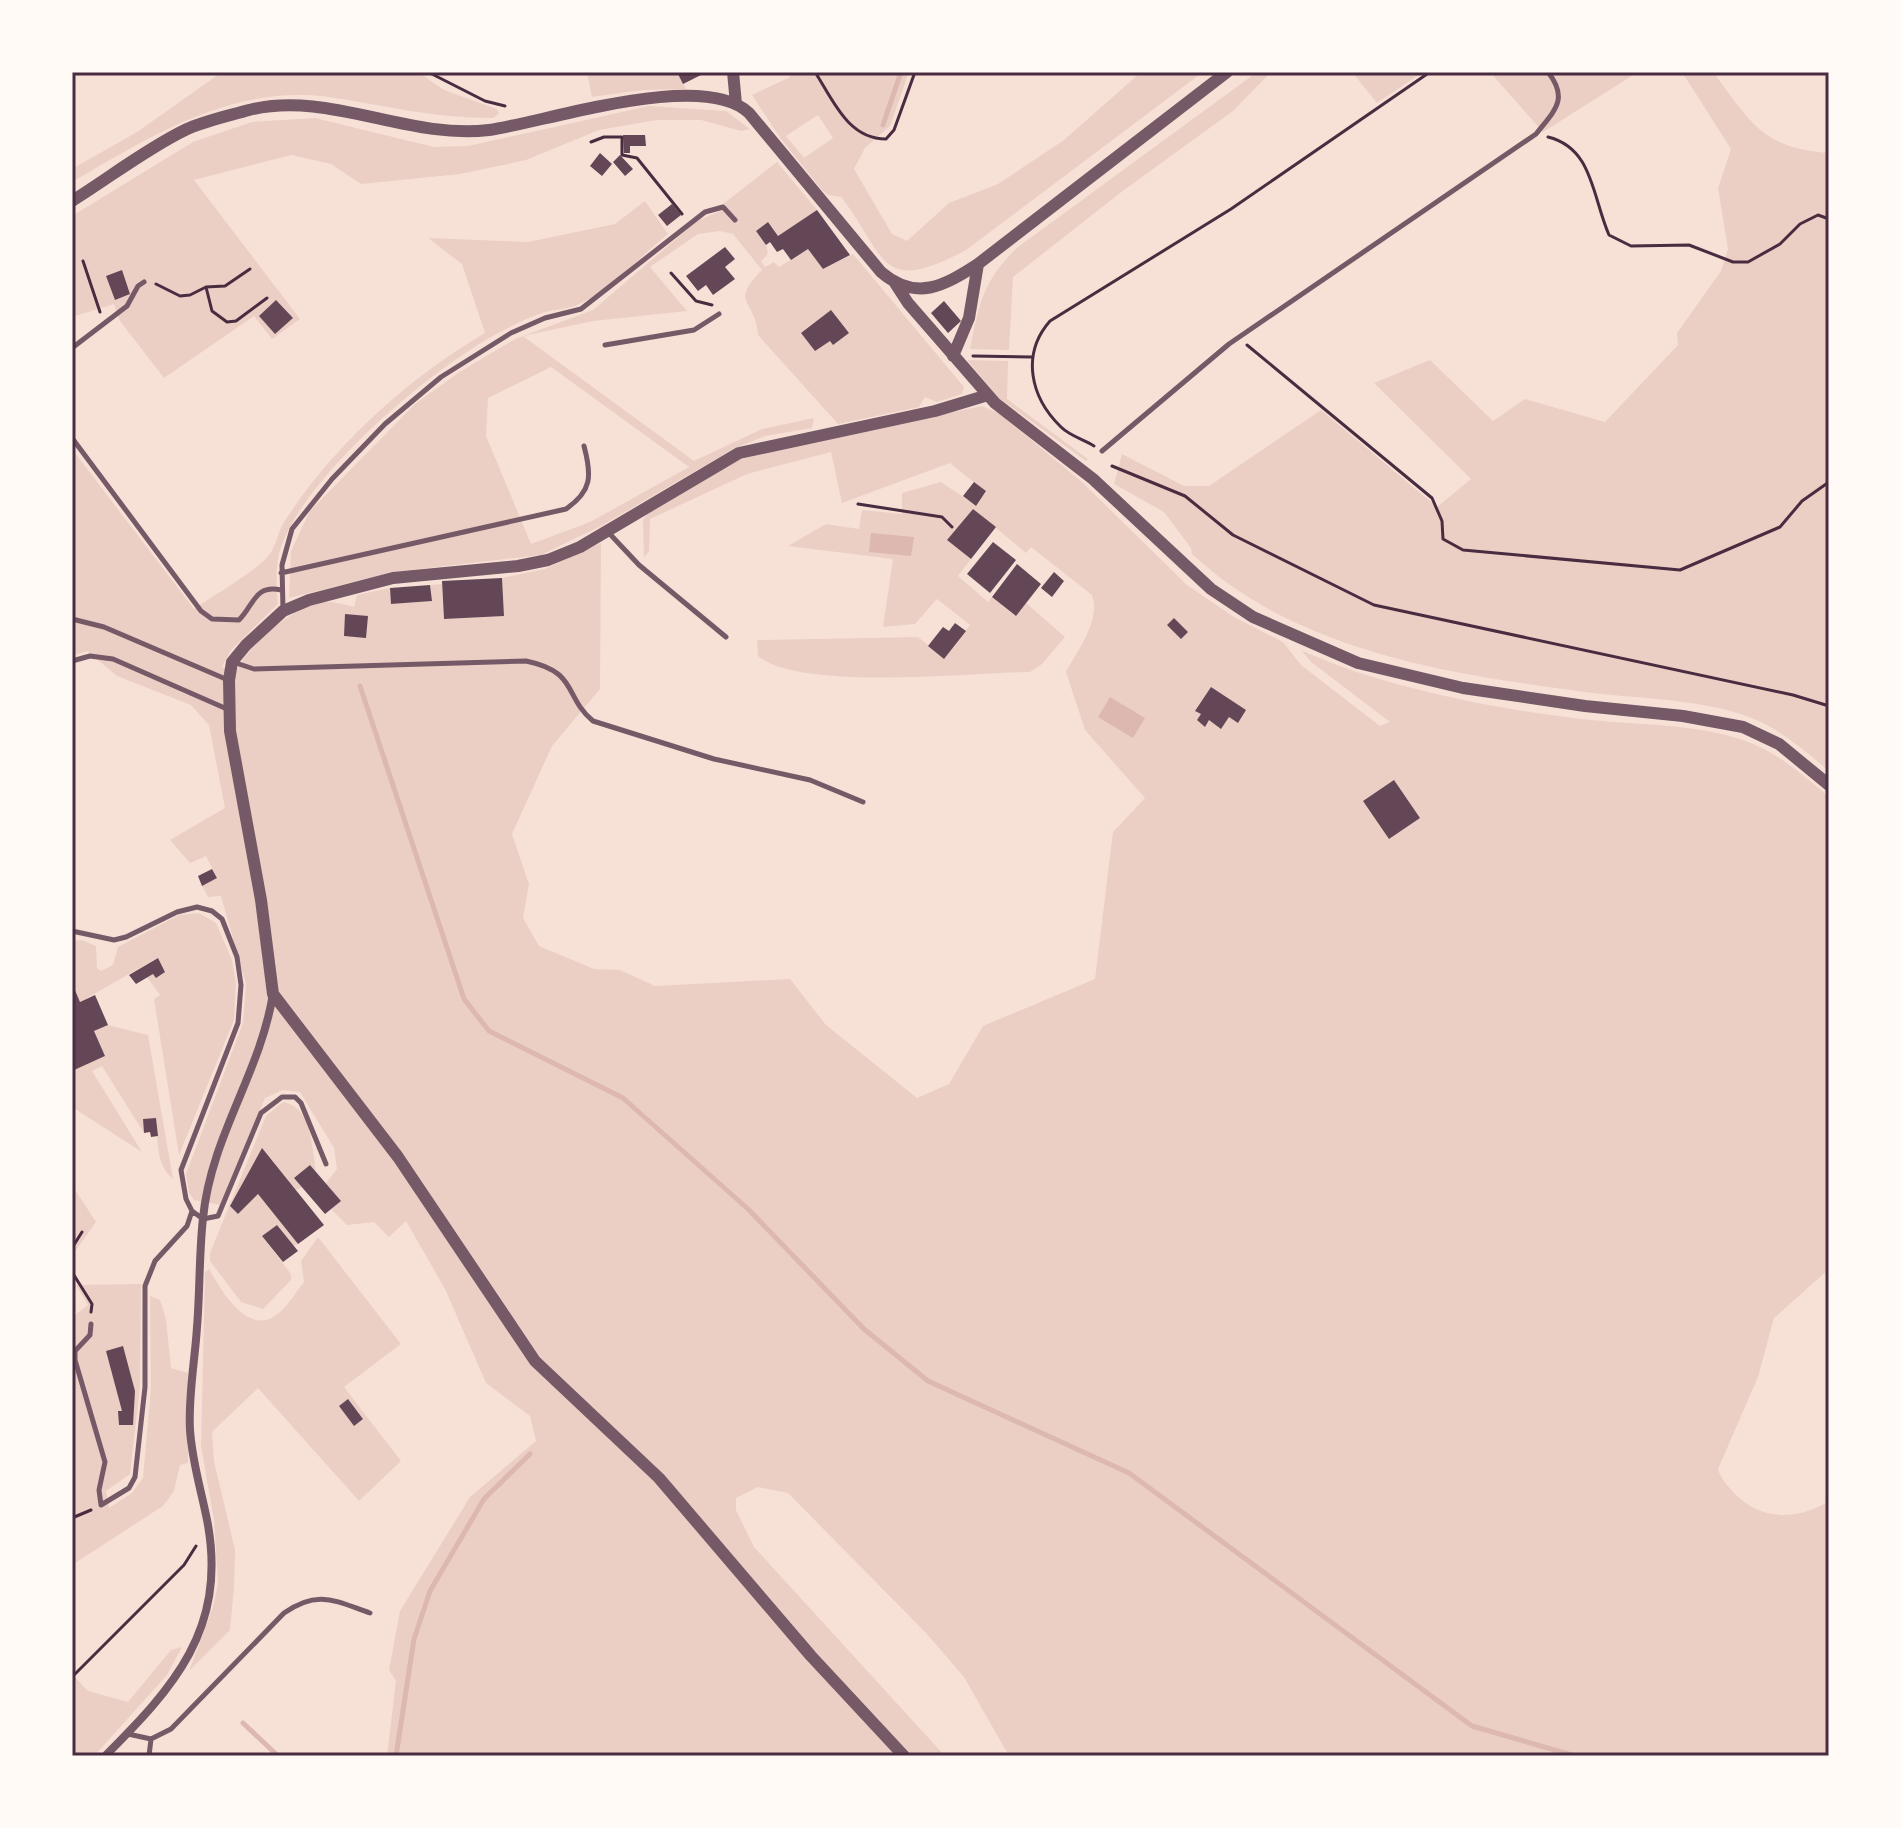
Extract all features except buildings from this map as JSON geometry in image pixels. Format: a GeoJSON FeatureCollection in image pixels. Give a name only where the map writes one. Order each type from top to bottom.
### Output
{"type":"FeatureCollection","features":[{"type":"Feature","properties":{"kind":"street"},"geometry":{"type":"LineString","coordinates":[[733,72],[736,104]]}},
{"type":"Feature","properties":{"kind":"street"},"geometry":{"type":"LineString","coordinates":[[895,283],[917,290],[932,290],[978,264],[1227,72]]}},
{"type":"Feature","properties":{"kind":"street"},"geometry":{"type":"LineString","coordinates":[[72,201],[186,129],[252,109],[316,106],[396,125],[483,130],[646,98],[689,97],[736,104],[753,117],[873,263],[895,283],[908,303],[988,395],[1103,488],[1222,598],[1253,617],[1370,667],[1463,688],[1585,706],[1683,716],[1743,727],[1779,744],[1829,785]]}},
{"type":"Feature","properties":{"kind":"street"},"geometry":{"type":"LineString","coordinates":[[953,356],[969,318],[978,264]]}},
{"type":"Feature","properties":{"kind":"street"},"geometry":{"type":"LineString","coordinates":[[105,1756],[177,1680],[195,1642],[207,1606],[212,1565],[190,1426],[203,1219],[209,1178],[222,1132],[266,1032],[273,994],[261,900],[228,709],[232,662],[283,611],[309,600],[393,578],[518,566],[548,560],[607,531],[739,453],[935,411],[988,395]]}},
{"type":"Feature","properties":{"kind":"street"},"geometry":{"type":"LineString","coordinates":[[273,994],[398,1157],[535,1361],[659,1478],[811,1656],[904,1756]]}},
{"type":"Feature","properties":{"kind":"lane"},"geometry":{"type":"LineString","coordinates":[[1102,451],[1239,337],[1536,134],[1559,100],[1559,87],[1548,72]]}},
{"type":"Feature","properties":{"kind":"lane"},"geometry":{"type":"LineString","coordinates":[[283,611],[281,573],[286,546],[306,509],[408,402],[511,333],[545,318],[581,309],[711,209],[723,207],[735,220]]}},
{"type":"Feature","properties":{"kind":"lane"},"geometry":{"type":"LineString","coordinates":[[72,348],[127,306],[138,286],[144,282]]}},
{"type":"Feature","properties":{"kind":"lane"},"geometry":{"type":"LineString","coordinates":[[605,345],[694,330],[719,314]]}},
{"type":"Feature","properties":{"kind":"lane"},"geometry":{"type":"LineString","coordinates":[[72,438],[201,611],[212,619],[239,620],[259,592],[269,588],[281,590]]}},
{"type":"Feature","properties":{"kind":"lane"},"geometry":{"type":"LineString","coordinates":[[281,573],[566,509],[582,498],[591,471],[584,446]]}},
{"type":"Feature","properties":{"kind":"lane"},"geometry":{"type":"LineString","coordinates":[[607,531],[639,565],[726,637]]}},
{"type":"Feature","properties":{"kind":"lane"},"geometry":{"type":"LineString","coordinates":[[72,619],[104,627],[229,680]]}},
{"type":"Feature","properties":{"kind":"lane"},"geometry":{"type":"LineString","coordinates":[[72,661],[90,656],[113,659],[228,709]]}},
{"type":"Feature","properties":{"kind":"lane"},"geometry":{"type":"LineString","coordinates":[[232,662],[254,669],[526,661],[544,665],[564,678],[583,713],[593,721],[714,759],[810,780],[863,802]]}},
{"type":"Feature","properties":{"kind":"lane"},"geometry":{"type":"LineString","coordinates":[[72,931],[114,940],[177,912],[197,907],[212,911],[222,919],[237,957],[241,985],[238,1023],[181,1170],[192,1211],[187,1226],[155,1261],[145,1286],[145,1387],[135,1477],[129,1488],[101,1505],[99,1490],[105,1462],[75,1360],[75,1351],[90,1335],[91,1324]]}},
{"type":"Feature","properties":{"kind":"lane"},"geometry":{"type":"LineString","coordinates":[[192,1211],[203,1219],[218,1216],[261,1113],[282,1097],[295,1097],[301,1103],[326,1164]]}},
{"type":"Feature","properties":{"kind":"lane"},"geometry":{"type":"LineString","coordinates":[[127,1734],[151,1739],[171,1729],[284,1613],[302,1600],[321,1597],[370,1613]]}},
{"type":"Feature","properties":{"kind":"lane"},"geometry":{"type":"LineString","coordinates":[[149,1756],[151,1739]]}},
{"type":"Feature","properties":{"kind":"path"},"geometry":{"type":"LineString","coordinates":[[428,72],[485,101],[505,106]]}},
{"type":"Feature","properties":{"kind":"path"},"geometry":{"type":"LineString","coordinates":[[815,72],[854,130],[873,139],[886,139],[894,130],[915,72]]}},
{"type":"Feature","properties":{"kind":"path"},"geometry":{"type":"LineString","coordinates":[[1430,72],[1231,209],[1050,321],[1033,344],[1032,357],[1034,388],[1045,408],[1072,436],[1102,451],[1112,466],[1185,496],[1233,535],[1374,605],[1793,695],[1829,706]]}},
{"type":"Feature","properties":{"kind":"path"},"geometry":{"type":"LineString","coordinates":[[1536,134],[1563,140],[1580,154],[1609,235],[1631,246],[1689,245],[1733,262],[1748,262],[1780,244],[1800,224],[1818,215],[1829,219]]}},
{"type":"Feature","properties":{"kind":"path"},"geometry":{"type":"LineString","coordinates":[[591,142],[604,137],[622,137],[622,155],[637,158],[690,223]]}},
{"type":"Feature","properties":{"kind":"path"},"geometry":{"type":"LineString","coordinates":[[83,261],[104,323]]}},
{"type":"Feature","properties":{"kind":"path"},"geometry":{"type":"LineString","coordinates":[[144,282],[180,296],[206,287],[225,286],[250,269]]}},
{"type":"Feature","properties":{"kind":"path"},"geometry":{"type":"LineString","coordinates":[[671,273],[696,301],[712,305]]}},
{"type":"Feature","properties":{"kind":"path"},"geometry":{"type":"LineString","coordinates":[[206,287],[212,311],[227,322],[236,321],[267,298]]}},
{"type":"Feature","properties":{"kind":"path"},"geometry":{"type":"LineString","coordinates":[[1239,337],[1432,498],[1442,521],[1443,539],[1463,550],[1680,570],[1780,527],[1802,501],[1829,482]]}},
{"type":"Feature","properties":{"kind":"path"},"geometry":{"type":"LineString","coordinates":[[967,356],[1032,357]]}},
{"type":"Feature","properties":{"kind":"path"},"geometry":{"type":"LineString","coordinates":[[1103,488],[1112,466]]}},
{"type":"Feature","properties":{"kind":"path"},"geometry":{"type":"LineString","coordinates":[[858,504],[942,517],[952,527]]}},
{"type":"Feature","properties":{"kind":"path"},"geometry":{"type":"LineString","coordinates":[[72,1248],[82,1232]]}},
{"type":"Feature","properties":{"kind":"path"},"geometry":{"type":"LineString","coordinates":[[72,1272],[92,1304],[91,1324]]}},
{"type":"Feature","properties":{"kind":"path"},"geometry":{"type":"LineString","coordinates":[[72,1518],[101,1505]]}},
{"type":"Feature","properties":{"kind":"path"},"geometry":{"type":"LineString","coordinates":[[72,1677],[184,1565],[208,1526]]}},
{"type":"Feature","properties":{"kind":"shaded area"},"geometry":{"type":"Polygon","coordinates":[[[222,72],[418,72],[444,90],[497,109],[499,114],[493,118],[450,116],[329,97],[294,95],[259,98],[194,117],[132,147],[72,182],[72,169],[137,132],[222,72]]]}},
{"type":"Feature","properties":{"kind":"shaded area"},"geometry":{"type":"Polygon","coordinates":[[[587,72],[677,72],[686,89],[642,90],[592,97],[587,72]]]}},
{"type":"Feature","properties":{"kind":"shaded area"},"geometry":{"type":"Polygon","coordinates":[[[788,72],[909,72],[890,126],[865,148],[854,169],[892,234],[907,241],[949,203],[998,184],[1064,140],[1141,72],[1203,72],[966,250],[916,270],[900,269],[888,263],[841,197],[828,195],[822,190],[781,139],[752,95],[790,77],[788,72]],[[818,115],[786,136],[804,158],[833,138],[818,115]]]}},
{"type":"Feature","properties":{"kind":"shaded area"},"geometry":{"type":"Polygon","coordinates":[[[1257,72],[1271,72],[1233,111],[1124,190],[1013,277],[1009,350],[970,349],[984,294],[997,271],[1018,247],[1257,72]]]}},
{"type":"Feature","properties":{"kind":"shaded area"},"geometry":{"type":"Polygon","coordinates":[[[1352,72],[1423,72],[1377,103],[1352,72]]]}},
{"type":"Feature","properties":{"kind":"shaded area"},"geometry":{"type":"Polygon","coordinates":[[[1490,72],[1638,72],[1543,132],[1490,72]]]}},
{"type":"Feature","properties":{"kind":"shaded area"},"geometry":{"type":"Polygon","coordinates":[[[1682,72],[1713,72],[1748,118],[1772,138],[1806,150],[1829,153],[1829,771],[1771,727],[1730,711],[1691,703],[1487,678],[1380,654],[1329,637],[1280,615],[1234,588],[1192,554],[1191,548],[1164,512],[1114,484],[1122,454],[1184,486],[1209,486],[1321,410],[1437,507],[1471,479],[1374,383],[1430,360],[1493,421],[1525,399],[1605,422],[1678,345],[1677,333],[1721,271],[1728,249],[1718,188],[1731,149],[1682,72]]]}},
{"type":"Feature","properties":{"kind":"shaded area"},"geometry":{"type":"Polygon","coordinates":[[[649,106],[726,111],[750,129],[741,131],[701,120],[657,120],[599,130],[526,160],[460,174],[361,184],[331,164],[291,155],[194,180],[300,319],[272,339],[254,316],[164,378],[120,321],[114,304],[72,317],[72,216],[193,142],[252,122],[315,118],[434,147],[468,146],[649,106]]]}},
{"type":"Feature","properties":{"kind":"shaded area"},"geometry":{"type":"Polygon","coordinates":[[[777,162],[817,210],[778,236],[768,222],[756,231],[766,245],[768,254],[761,261],[765,267],[774,262],[779,267],[808,249],[823,269],[853,254],[964,387],[962,394],[937,402],[925,397],[919,407],[838,424],[758,335],[745,296],[762,270],[733,234],[720,231],[698,234],[650,267],[687,311],[593,321],[523,336],[593,310],[697,221],[718,212],[723,204],[777,162]]]}},
{"type":"Feature","properties":{"kind":"shaded area"},"geometry":{"type":"Polygon","coordinates":[[[645,201],[668,234],[624,272],[577,305],[533,316],[479,344],[413,392],[347,453],[319,484],[297,515],[282,544],[277,566],[278,604],[231,650],[222,667],[236,671],[242,660],[273,628],[298,611],[323,602],[354,607],[357,595],[390,588],[392,604],[431,601],[430,585],[442,584],[444,619],[504,616],[502,578],[545,569],[601,543],[600,689],[552,746],[512,834],[529,884],[523,918],[539,946],[594,969],[620,970],[655,986],[790,979],[826,1025],[917,1098],[949,1084],[983,1026],[1095,979],[1113,832],[1145,798],[1085,730],[1066,672],[1091,625],[1092,595],[1031,547],[1026,553],[973,509],[948,540],[971,559],[958,576],[988,602],[992,597],[1015,616],[1026,603],[1065,637],[1042,664],[1030,672],[888,678],[847,677],[779,667],[758,656],[757,640],[918,637],[944,658],[970,625],[937,599],[915,624],[883,627],[893,559],[788,546],[826,524],[859,529],[862,510],[902,514],[902,493],[941,482],[975,505],[986,492],[950,463],[842,503],[831,452],[747,474],[650,519],[649,551],[644,558],[643,520],[647,514],[742,456],[982,406],[1000,414],[1082,482],[1187,585],[1234,617],[1283,642],[1301,665],[1380,726],[1390,722],[1311,662],[1301,650],[1367,675],[1443,696],[1557,716],[1706,731],[1743,740],[1778,757],[1829,797],[1829,1269],[1774,1318],[1758,1377],[1718,1469],[1736,1495],[1757,1510],[1793,1514],[1829,1501],[1829,1756],[1009,1756],[964,1677],[926,1633],[788,1493],[758,1487],[736,1498],[736,1510],[754,1547],[945,1756],[387,1756],[396,1681],[389,1670],[400,1611],[470,1497],[536,1441],[530,1416],[486,1383],[445,1289],[406,1221],[389,1237],[374,1222],[347,1225],[331,1209],[340,1201],[326,1183],[337,1169],[334,1148],[300,1092],[283,1090],[265,1098],[220,1205],[194,1200],[189,1193],[186,1174],[243,1023],[246,984],[221,896],[208,897],[202,886],[217,878],[206,856],[190,863],[170,840],[225,808],[209,725],[191,705],[117,676],[87,651],[72,656],[72,449],[194,609],[264,561],[284,522],[304,494],[325,467],[374,416],[428,371],[485,333],[462,264],[428,238],[528,242],[615,224],[645,201]]]}},
{"type":"Feature","properties":{"kind":"shaded area"},"geometry":{"type":"Polygon","coordinates":[[[523,336],[694,461],[762,429],[814,418],[812,428],[765,436],[733,449],[601,526],[541,555],[393,572],[289,598],[291,551],[310,511],[415,404],[458,373],[523,336]],[[551,367],[488,398],[486,436],[531,544],[590,522],[689,467],[551,367]]]}},
{"type":"Feature","properties":{"kind":"shaded area"},"geometry":{"type":"Polygon","coordinates":[[[967,360],[1008,361],[1007,399],[1088,459],[1086,461],[999,398],[967,360]]]}},
{"type":"Feature","properties":{"kind":"shaded area"},"geometry":{"type":"Polygon","coordinates":[[[871,533],[914,537],[911,556],[869,552],[871,533]]]}},
{"type":"Feature","properties":{"kind":"shaded area"},"geometry":{"type":"Polygon","coordinates":[[[1110,697],[1145,718],[1133,738],[1098,717],[1110,697]]]}},
{"type":"Feature","properties":{"kind":"shaded area"},"geometry":{"type":"Polygon","coordinates":[[[199,913],[216,923],[232,960],[236,983],[234,1020],[179,1155],[154,999],[160,995],[147,977],[153,974],[156,977],[165,971],[157,958],[80,1002],[72,983],[72,941],[82,940],[96,946],[97,968],[101,971],[113,965],[118,947],[179,915],[199,913]]]}},
{"type":"Feature","properties":{"kind":"shaded area"},"geometry":{"type":"Polygon","coordinates":[[[108,1025],[148,1035],[173,1179],[160,1158],[156,1118],[143,1119],[144,1133],[102,1066],[92,1071],[142,1152],[72,1107],[72,1071],[105,1056],[94,1031],[108,1025]]]}},
{"type":"Feature","properties":{"kind":"shaded area"},"geometry":{"type":"Polygon","coordinates":[[[283,1102],[293,1105],[305,1120],[316,1172],[310,1165],[295,1178],[302,1187],[296,1190],[262,1149],[230,1206],[238,1214],[258,1194],[298,1244],[294,1246],[277,1225],[262,1236],[291,1274],[291,1280],[263,1309],[241,1302],[210,1261],[210,1253],[266,1116],[283,1102]]]}},
{"type":"Feature","properties":{"kind":"shaded area"},"geometry":{"type":"Polygon","coordinates":[[[72,1185],[96,1222],[72,1256],[72,1185]]]}},
{"type":"Feature","properties":{"kind":"shaded area"},"geometry":{"type":"Polygon","coordinates":[[[318,1237],[401,1344],[344,1387],[401,1461],[359,1501],[258,1388],[212,1432],[214,1461],[235,1550],[230,1630],[189,1671],[213,1607],[218,1583],[214,1520],[201,1446],[205,1272],[209,1269],[238,1310],[258,1320],[269,1319],[283,1309],[304,1282],[301,1261],[318,1237]]]}},
{"type":"Feature","properties":{"kind":"shaded area"},"geometry":{"type":"Polygon","coordinates":[[[141,1284],[140,1387],[130,1474],[106,1491],[109,1508],[132,1493],[143,1478],[151,1388],[150,1296],[160,1300],[166,1319],[171,1368],[188,1373],[188,1463],[180,1465],[174,1491],[163,1506],[72,1565],[72,1317],[88,1305],[76,1285],[141,1284]]]}},
{"type":"Feature","properties":{"kind":"shaded area"},"geometry":{"type":"Polygon","coordinates":[[[182,1647],[167,1675],[94,1756],[72,1756],[72,1674],[88,1691],[128,1702],[171,1650],[182,1647]]]}},
{"type":"Feature","properties":{"kind":"waterway"},"geometry":{"type":"LineString","coordinates":[[883,125],[901,72]]}},
{"type":"Feature","properties":{"kind":"waterway"},"geometry":{"type":"LineString","coordinates":[[360,686],[464,999],[489,1031],[623,1098],[748,1209],[864,1329],[928,1381],[1129,1473],[1472,1726],[1575,1756]]}},
{"type":"Feature","properties":{"kind":"waterway"},"geometry":{"type":"LineString","coordinates":[[396,1756],[414,1639],[430,1591],[484,1499],[530,1454]]}},
{"type":"Feature","properties":{"kind":"waterway"},"geometry":{"type":"LineString","coordinates":[[243,1723],[278,1756]]}}]}
